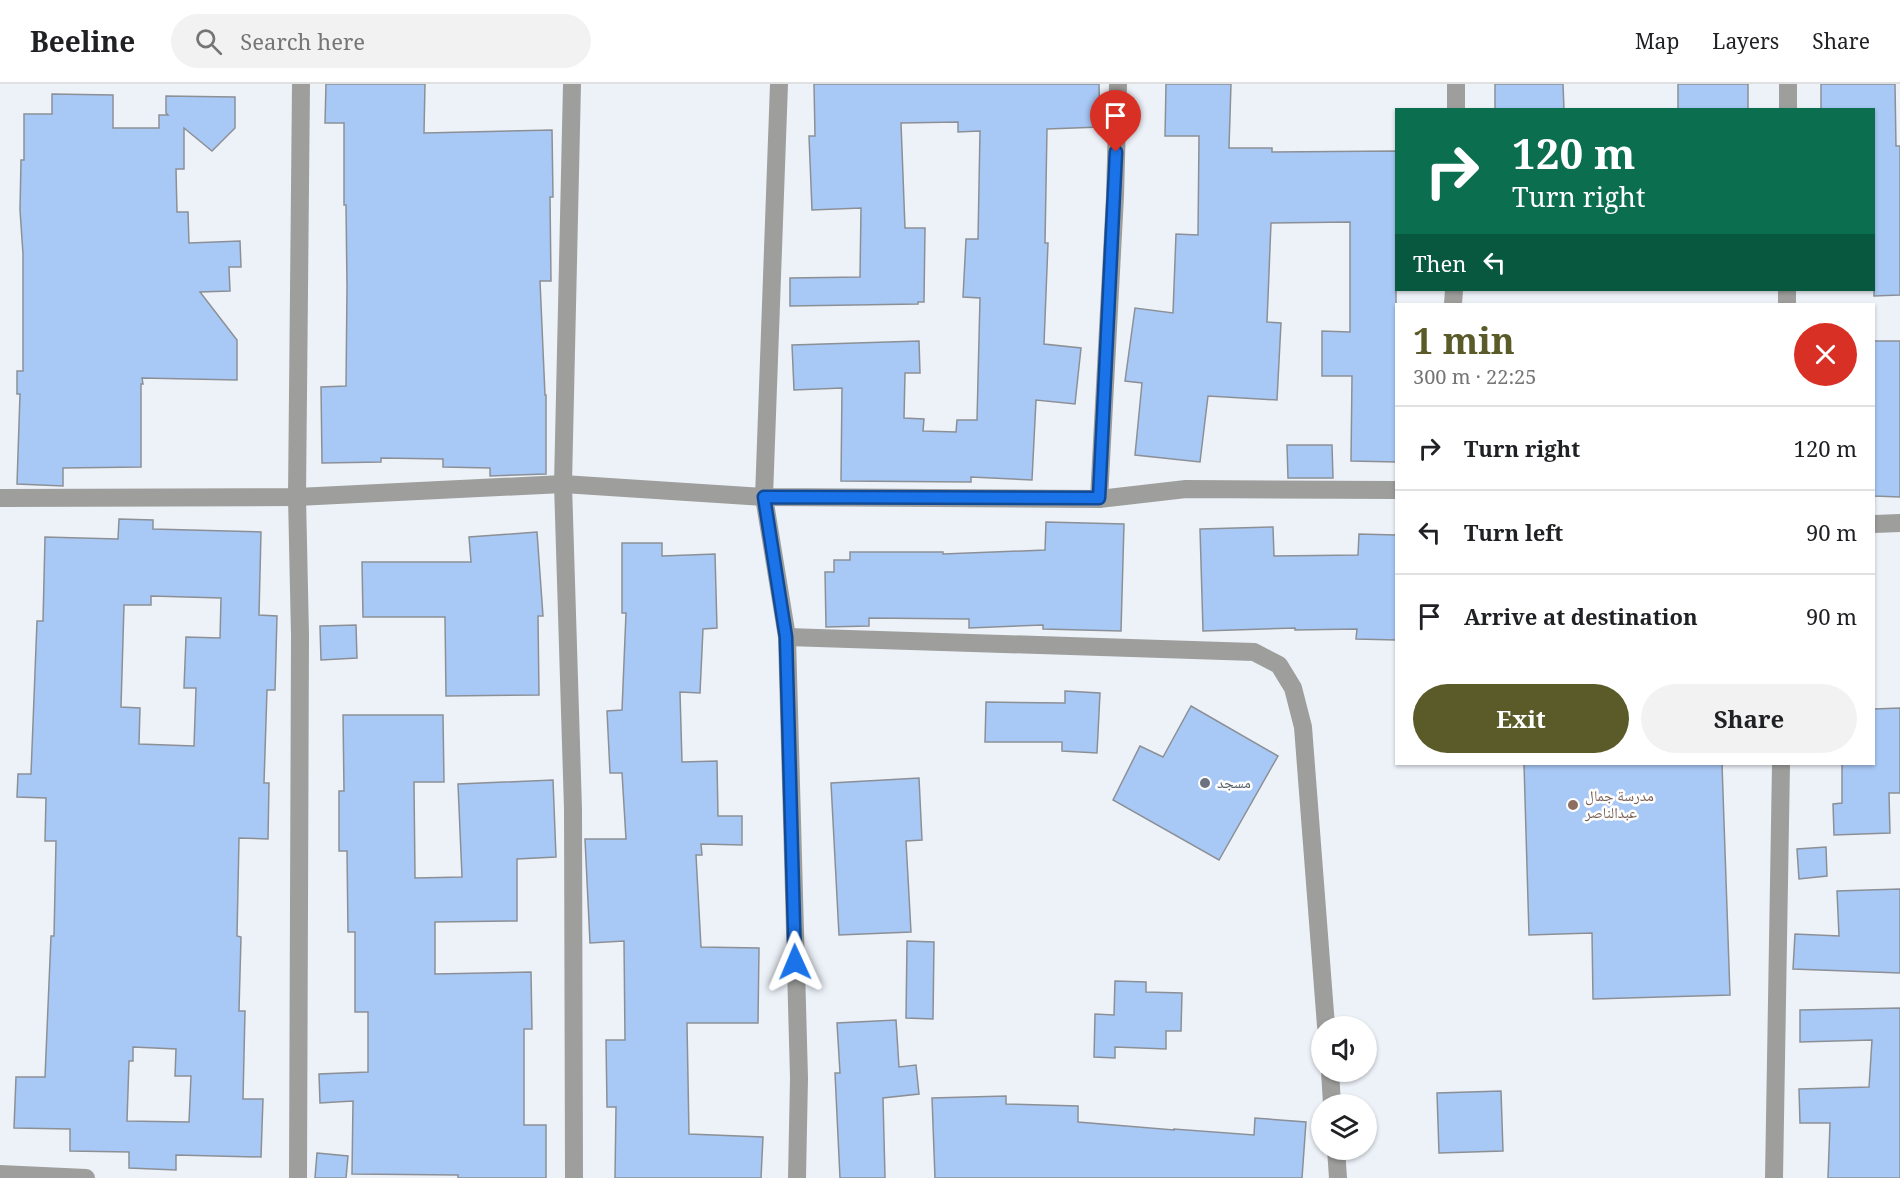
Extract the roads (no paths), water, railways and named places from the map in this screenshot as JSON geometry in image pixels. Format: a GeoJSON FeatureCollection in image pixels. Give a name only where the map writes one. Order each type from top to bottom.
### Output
{"type":"FeatureCollection","features":[{"type":"Feature","properties":{"kind":"street"},"geometry":{"type":"LineString","coordinates":[[298,1178],[300,635],[297,497],[301,84]]}},
{"type":"Feature","properties":{"kind":"street"},"geometry":{"type":"LineString","coordinates":[[572,84],[562,484],[573,809],[574,1178]]}},
{"type":"Feature","properties":{"kind":"street"},"geometry":{"type":"LineString","coordinates":[[779,84],[764,497],[786,637],[799,1078],[797,1178]]}},
{"type":"Feature","properties":{"kind":"street"},"geometry":{"type":"LineString","coordinates":[[1099,498],[1115,196],[1118,84]]}},
{"type":"Feature","properties":{"kind":"street"},"geometry":{"type":"LineString","coordinates":[[1456,84],[1456,108]]}},
{"type":"Feature","properties":{"kind":"street"},"geometry":{"type":"LineString","coordinates":[[1788,84],[1788,108]]}},
{"type":"Feature","properties":{"kind":"street"},"geometry":{"type":"LineString","coordinates":[[0,498],[297,497],[562,484],[764,497],[1099,498],[1186,489],[1395,490]]}},
{"type":"Feature","properties":{"kind":"street"},"geometry":{"type":"LineString","coordinates":[[1875,524],[1900,523]]}},
{"type":"Feature","properties":{"kind":"street"},"geometry":{"type":"LineString","coordinates":[[786,637],[1254,652],[1279,665],[1293,688],[1303,727],[1325,1016]]}},
{"type":"Feature","properties":{"kind":"street"},"geometry":{"type":"LineString","coordinates":[[1774,1178],[1781,765]]}},
{"type":"Feature","properties":{"kind":"street"},"geometry":{"type":"LineString","coordinates":[[1337,1160],[1338,1178]]}},
{"type":"Feature","properties":{"kind":"street"},"geometry":{"type":"LineString","coordinates":[[0,1173],[86,1178]]}},
{"type":"Feature","properties":{"kind":"place","name":"مسجد"},"geometry":{"type":"Point","coordinates":[1205,783]}},
{"type":"Feature","properties":{"kind":"place","name":"مدرسة جمال عبدالناصر"},"geometry":{"type":"Point","coordinates":[1573,805]}}]}
